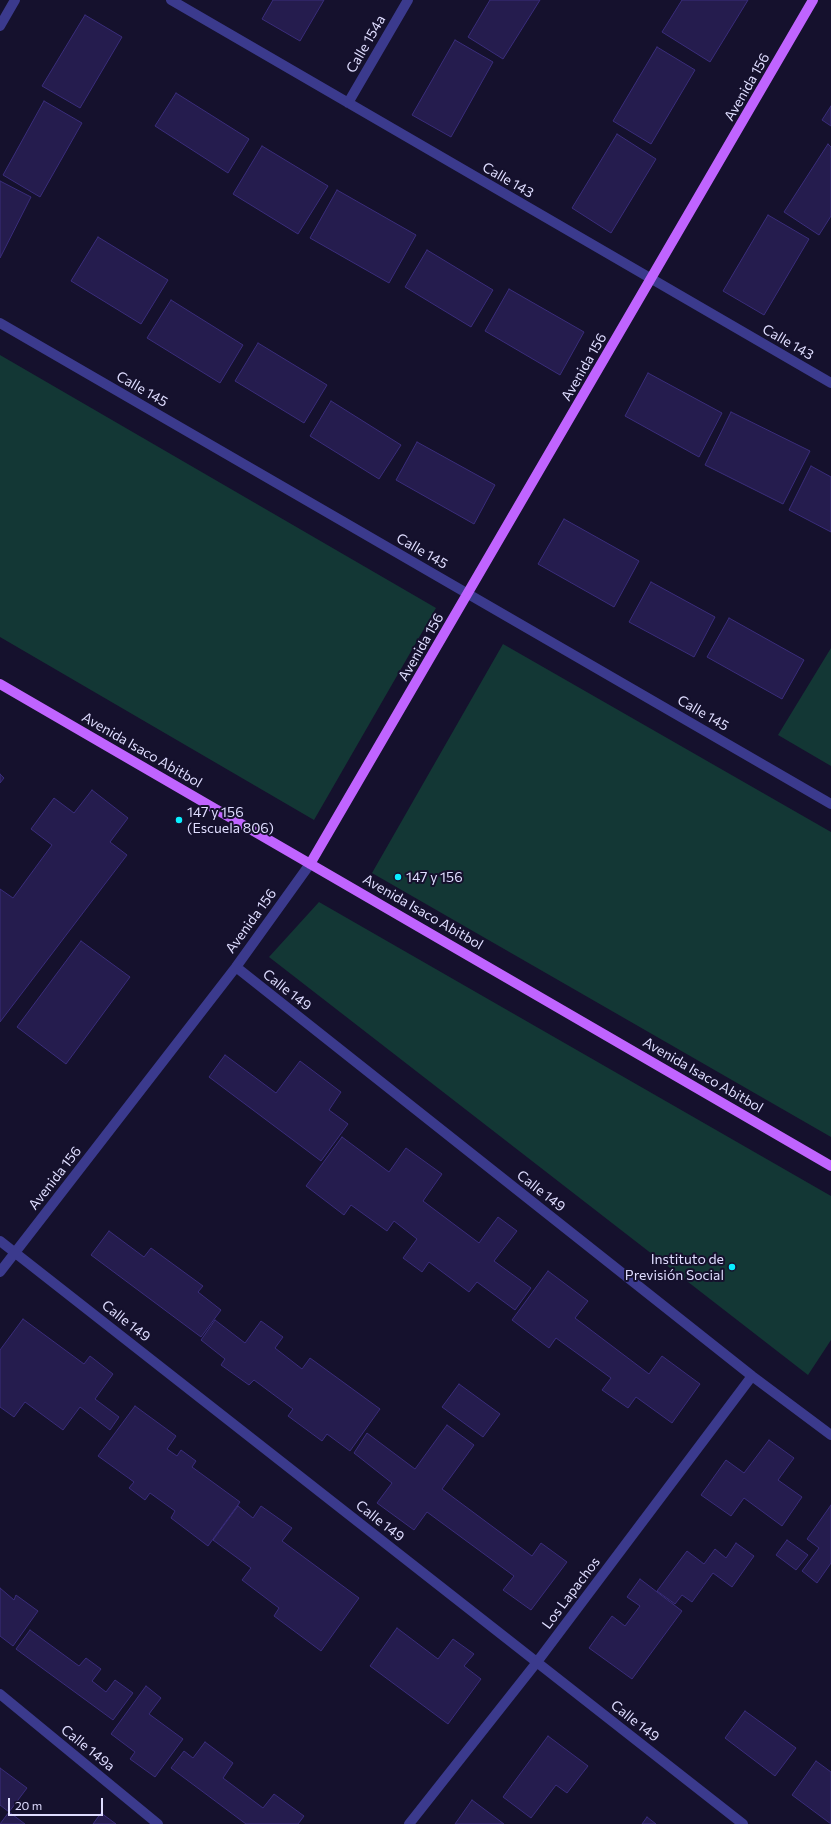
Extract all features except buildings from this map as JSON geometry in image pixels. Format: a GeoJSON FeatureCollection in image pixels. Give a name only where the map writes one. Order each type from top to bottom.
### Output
{"type":"FeatureCollection","features":[{"type":"Feature","properties":{"kind":"main road","name":"Avenida 156"},"geometry":{"type":"LineString","coordinates":[[310,864],[813,0]]}},
{"type":"Feature","properties":{"kind":"main road","name":"Avenida Isaco Abitbol"},"geometry":{"type":"LineString","coordinates":[[0,684],[831,1166]]}},
{"type":"Feature","properties":{"kind":"street"},"geometry":{"type":"LineString","coordinates":[[0,26],[15,0]]}},
{"type":"Feature","properties":{"kind":"street","name":"Calle 143"},"geometry":{"type":"LineString","coordinates":[[171,0],[831,383]]}},
{"type":"Feature","properties":{"kind":"street","name":"Calle 154a"},"geometry":{"type":"LineString","coordinates":[[348,103],[408,0]]}},
{"type":"Feature","properties":{"kind":"street","name":"Calle 145"},"geometry":{"type":"LineString","coordinates":[[0,323],[831,804]]}},
{"type":"Feature","properties":{"kind":"street","name":"Avenida 156"},"geometry":{"type":"LineString","coordinates":[[0,1272],[236,967],[310,864]]}},
{"type":"Feature","properties":{"kind":"street","name":"Calle 149"},"geometry":{"type":"LineString","coordinates":[[236,967],[752,1376],[831,1435]]}},
{"type":"Feature","properties":{"kind":"street","name":"Calle 149"},"geometry":{"type":"LineString","coordinates":[[0,1241],[743,1824]]}},
{"type":"Feature","properties":{"kind":"street","name":"Los Lapachos"},"geometry":{"type":"LineString","coordinates":[[409,1824],[537,1662],[752,1376]]}},
{"type":"Feature","properties":{"kind":"street","name":"Calle 149a"},"geometry":{"type":"LineString","coordinates":[[0,1694],[158,1824]]}},
{"type":"Feature","properties":{"kind":"green space"},"geometry":{"type":"Polygon","coordinates":[[[0,355],[436,608],[314,820],[0,637],[0,355]]]}},
{"type":"Feature","properties":{"kind":"green space"},"geometry":{"type":"Polygon","coordinates":[[[503,644],[831,832],[831,1137],[372,873],[503,644]]]}},
{"type":"Feature","properties":{"kind":"green space"},"geometry":{"type":"Polygon","coordinates":[[[831,648],[831,766],[778,735],[831,648]]]}},
{"type":"Feature","properties":{"kind":"green space"},"geometry":{"type":"Polygon","coordinates":[[[319,902],[831,1196],[831,1340],[808,1375],[269,957],[319,902]]]}},
{"type":"Feature","properties":{"kind":"place","name":"147 y 156 (Escuela 806)"},"geometry":{"type":"Point","coordinates":[179,820]}},
{"type":"Feature","properties":{"kind":"place","name":"147 y 156"},"geometry":{"type":"Point","coordinates":[398,877]}},
{"type":"Feature","properties":{"kind":"place","name":"Instituto de Previsión Social"},"geometry":{"type":"Point","coordinates":[732,1267]}}]}
